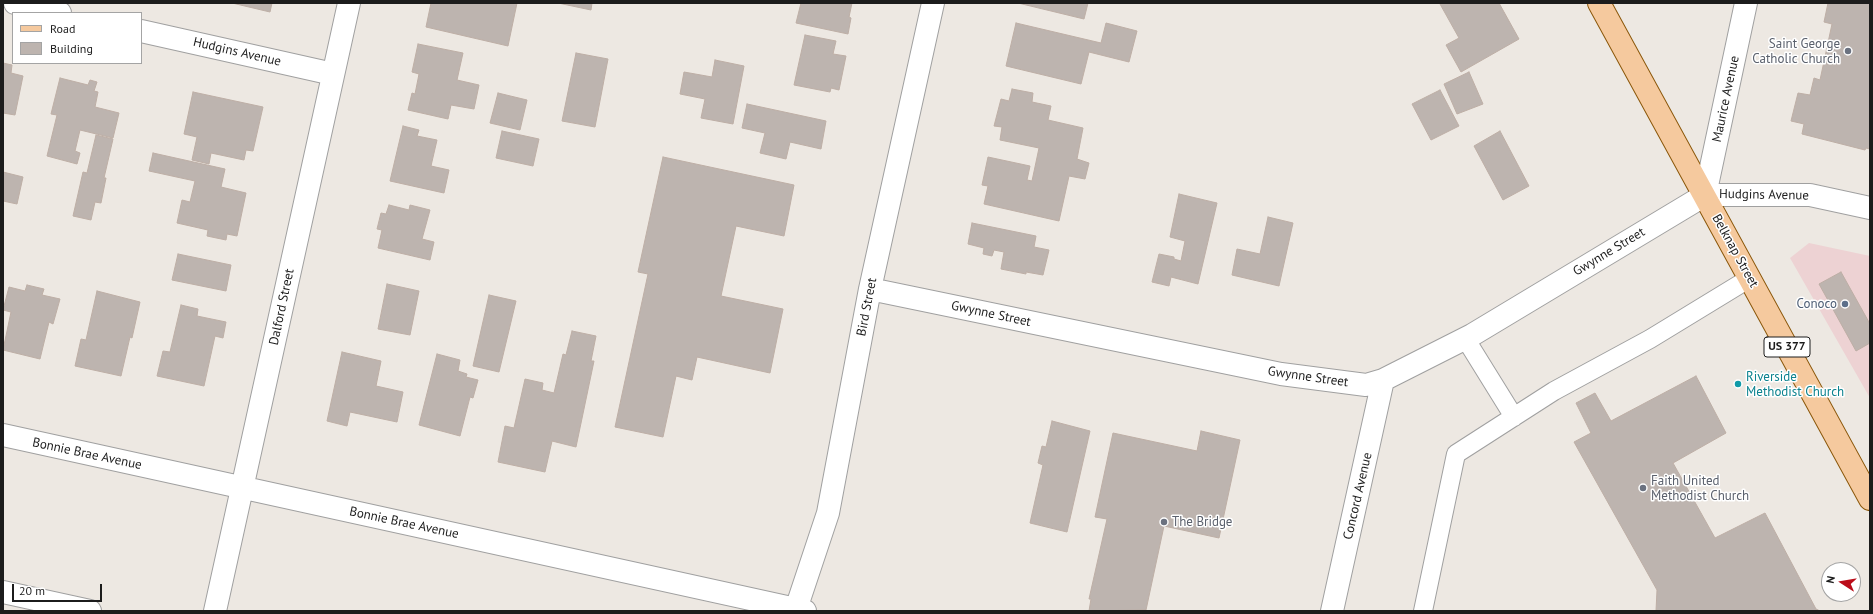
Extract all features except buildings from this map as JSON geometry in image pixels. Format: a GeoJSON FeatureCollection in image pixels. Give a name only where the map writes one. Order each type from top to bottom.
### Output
{"type":"FeatureCollection","features":[{"type":"Feature","properties":{"kind":"main road","name":"Belknap Street"},"geometry":{"type":"LineString","coordinates":[[1599,3],[1870,499]]}},
{"type":"Feature","properties":{"kind":"street"},"geometry":{"type":"LineString","coordinates":[[15,3],[56,12]]}},
{"type":"Feature","properties":{"kind":"street","name":"Dalford Street"},"geometry":{"type":"LineString","coordinates":[[215,611],[349,3]]}},
{"type":"Feature","properties":{"kind":"street","name":"Bird Street"},"geometry":{"type":"LineString","coordinates":[[801,610],[828,513],[870,289],[933,3]]}},
{"type":"Feature","properties":{"kind":"street","name":"Maurice Avenue"},"geometry":{"type":"LineString","coordinates":[[1705,195],[1746,3]]}},
{"type":"Feature","properties":{"kind":"street","name":"Hudgins Avenue"},"geometry":{"type":"LineString","coordinates":[[142,31],[333,74]]}},
{"type":"Feature","properties":{"kind":"street","name":"Hudgins Avenue"},"geometry":{"type":"LineString","coordinates":[[1705,195],[1810,195],[1870,208]]}},
{"type":"Feature","properties":{"kind":"street","name":"Gwynne Street"},"geometry":{"type":"LineString","coordinates":[[870,289],[1281,374],[1366,385],[1383,380],[1465,338],[1705,195]]}},
{"type":"Feature","properties":{"kind":"street","name":"Concord Avenue"},"geometry":{"type":"LineString","coordinates":[[1332,611],[1383,380]]}},
{"type":"Feature","properties":{"kind":"street","name":"Bonnie Brae Avenue"},"geometry":{"type":"LineString","coordinates":[[3,435],[801,610]]}},
{"type":"Feature","properties":{"kind":"street"},"geometry":{"type":"LineString","coordinates":[[3,592],[90,611]]}},
{"type":"Feature","properties":{"kind":"lane"},"geometry":{"type":"LineString","coordinates":[[1423,611],[1456,454],[1554,392],[1650,339],[1750,278]]}},
{"type":"Feature","properties":{"kind":"lane"},"geometry":{"type":"LineString","coordinates":[[1465,338],[1514,417]]}},
{"type":"Feature","properties":{"kind":"shaded area"},"geometry":{"type":"Polygon","coordinates":[[[1809,243],[1870,256],[1870,398],[1790,258],[1809,243]]]}},
{"type":"Feature","properties":{"kind":"place","name":"Saint George Catholic Church"},"geometry":{"type":"Point","coordinates":[1848,51]}},
{"type":"Feature","properties":{"kind":"place","name":"Conoco"},"geometry":{"type":"Point","coordinates":[1845,304]}},
{"type":"Feature","properties":{"kind":"place","name":"Riverside Methodist Church"},"geometry":{"type":"Point","coordinates":[1738,384]}},
{"type":"Feature","properties":{"kind":"place","name":"Faith United Methodist Church"},"geometry":{"type":"Point","coordinates":[1643,488]}},
{"type":"Feature","properties":{"kind":"place","name":"The Bridge"},"geometry":{"type":"Point","coordinates":[1164,522]}}]}
